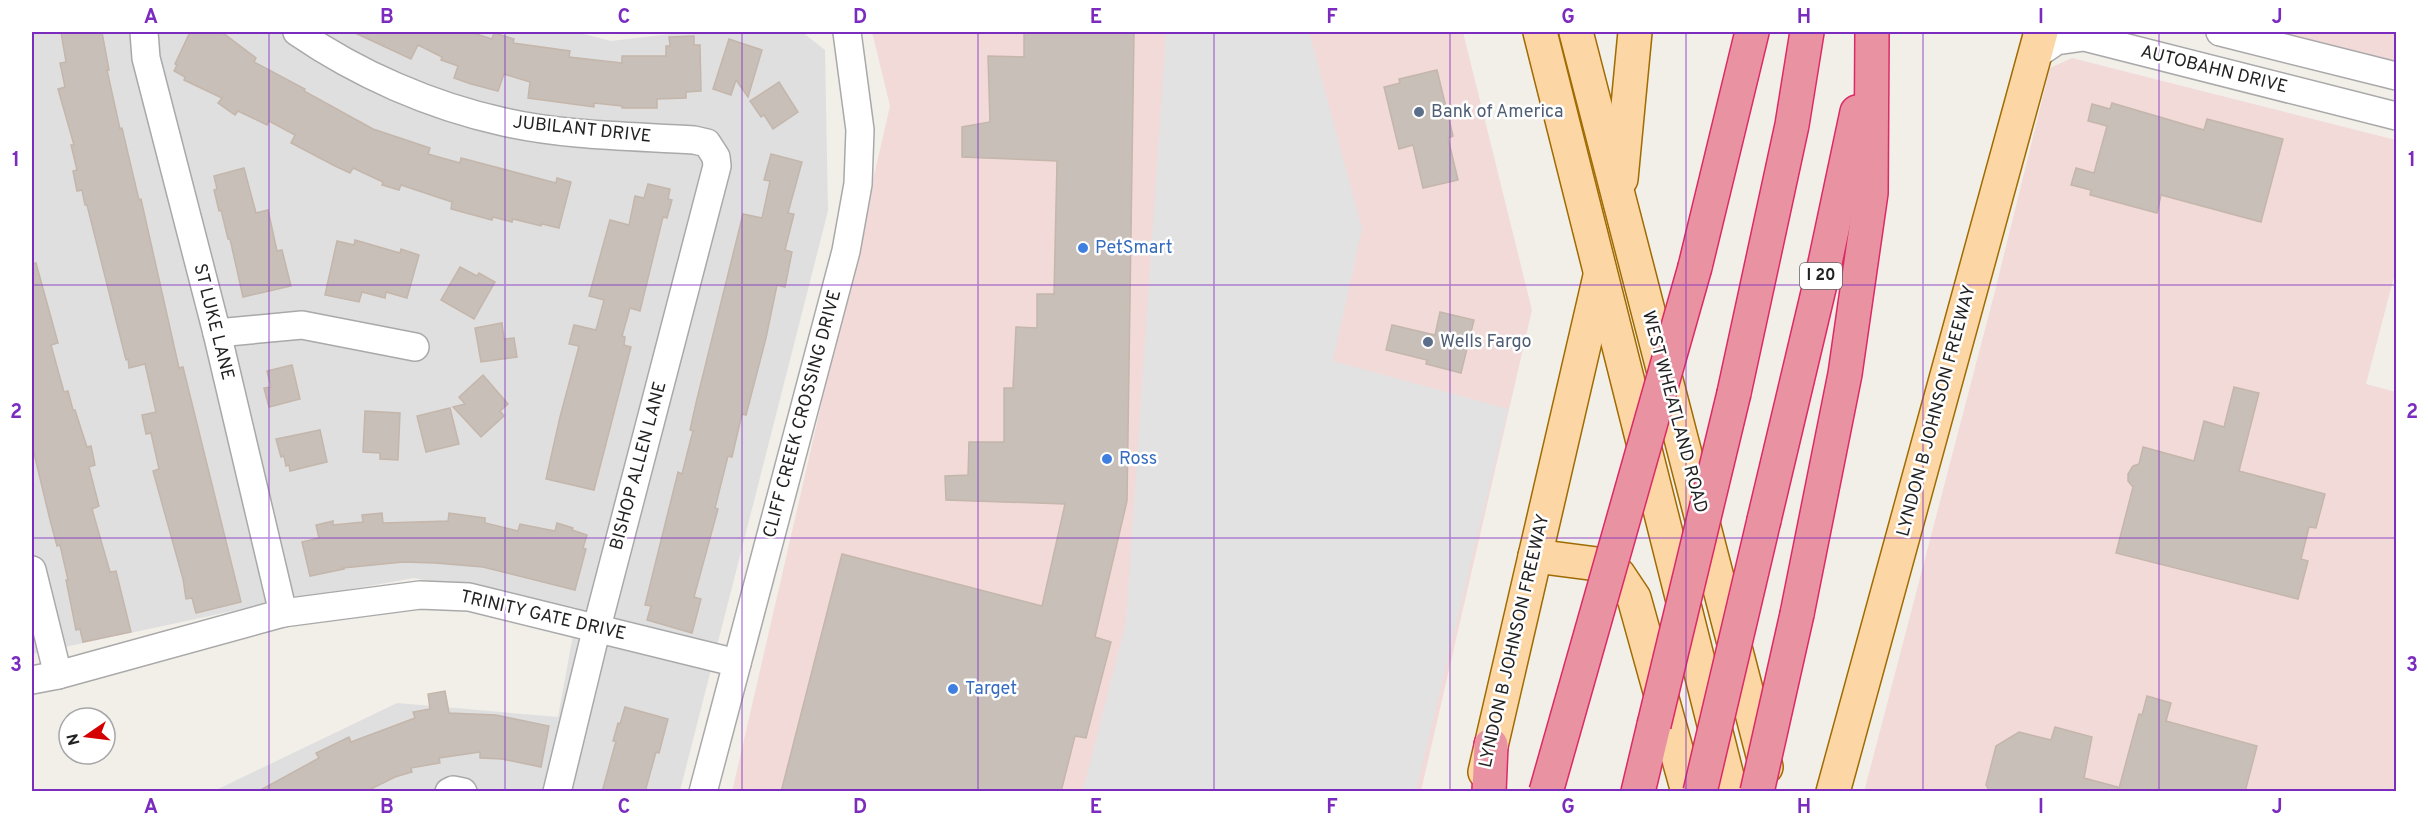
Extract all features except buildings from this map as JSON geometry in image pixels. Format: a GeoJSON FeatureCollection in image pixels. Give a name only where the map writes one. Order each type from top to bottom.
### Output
{"type":"FeatureCollection","features":[{"type":"Feature","properties":{"kind":"highway"},"geometry":{"type":"LineString","coordinates":[[1546,792],[1695,267],[1752,32]]}},
{"type":"Feature","properties":{"kind":"highway"},"geometry":{"type":"LineString","coordinates":[[1638,792],[1734,393],[1792,125],[1808,32]]}},
{"type":"Feature","properties":{"kind":"highway"},"geometry":{"type":"LineString","coordinates":[[1757,792],[1797,614],[1845,374],[1871,193],[1872,32]]}},
{"type":"Feature","properties":{"kind":"highway","name":"I 20"},"geometry":{"type":"LineString","coordinates":[[1700,792],[1830,240],[1872,32]]}},
{"type":"Feature","properties":{"kind":"highway"},"geometry":{"type":"LineString","coordinates":[[1489,792],[1491,745]]}},
{"type":"Feature","properties":{"kind":"main road"},"geometry":{"type":"LineString","coordinates":[[1540,32],[1600,273]]}},
{"type":"Feature","properties":{"kind":"main road","name":"WEST WHEATLAND ROAD"},"geometry":{"type":"LineString","coordinates":[[1576,32],[1773,792]]}},
{"type":"Feature","properties":{"kind":"main road","name":"LYNDON B JOHNSON FREEWAY"},"geometry":{"type":"LineString","coordinates":[[1480,792],[1534,556],[1601,332],[1600,273],[1618,196],[1627,129],[1635,32]]}},
{"type":"Feature","properties":{"kind":"main road","name":"LYNDON B JOHNSON FREEWAY"},"geometry":{"type":"LineString","coordinates":[[1833,792],[2038,44]]}},
{"type":"Feature","properties":{"kind":"main road"},"geometry":{"type":"LineString","coordinates":[[1601,332],[1636,347],[1661,406],[1680,433]]}},
{"type":"Feature","properties":{"kind":"main road","name":"WEST WHEATLAND ROAD"},"geometry":{"type":"LineString","coordinates":[[1601,332],[1731,792]]}},
{"type":"Feature","properties":{"kind":"main road"},"geometry":{"type":"LineString","coordinates":[[1534,556],[1597,564],[1618,573],[1634,598],[1688,792]]}},
{"type":"Feature","properties":{"kind":"street","name":"ST LUKE LANE"},"geometry":{"type":"LineString","coordinates":[[144,32],[146,58],[217,333],[283,613]]}},
{"type":"Feature","properties":{"kind":"street","name":"JUBILANT DRIVE"},"geometry":{"type":"LineString","coordinates":[[297,32],[322,49],[384,81],[448,107],[504,122],[572,132],[694,140],[707,143]]}},
{"type":"Feature","properties":{"kind":"street","name":"CLIFF CREEK CROSSING DRIVE"},"geometry":{"type":"LineString","coordinates":[[703,792],[846,251],[856,195],[860,130],[847,32]]}},
{"type":"Feature","properties":{"kind":"street"},"geometry":{"type":"LineString","coordinates":[[2220,32],[2397,76]]}},
{"type":"Feature","properties":{"kind":"street","name":"AUTOBAHN DRIVE"},"geometry":{"type":"LineString","coordinates":[[2038,44],[2084,37],[2397,116]]}},
{"type":"Feature","properties":{"kind":"street","name":"BISHOP ALLEN LANE"},"geometry":{"type":"LineString","coordinates":[[557,792],[597,627],[717,166],[716,157],[707,143]]}},
{"type":"Feature","properties":{"kind":"street"},"geometry":{"type":"LineString","coordinates":[[217,333],[302,325],[416,347]]}},
{"type":"Feature","properties":{"kind":"street"},"geometry":{"type":"LineString","coordinates":[[32,570],[58,675]]}},
{"type":"Feature","properties":{"kind":"street","name":"TRINITY GATE DRIVE"},"geometry":{"type":"LineString","coordinates":[[32,680],[58,675],[283,613],[395,597],[447,595],[470,597],[737,663]]}},
{"type":"Feature","properties":{"kind":"street"},"geometry":{"type":"LineString","coordinates":[[449,792],[453,789],[463,792]]}},
{"type":"Feature","properties":{"kind":"shaded area"},"geometry":{"type":"Polygon","coordinates":[[[32,32],[576,32],[611,41],[688,32],[802,32],[825,50],[828,211],[680,791],[214,791],[397,703],[558,717],[578,608],[414,578],[261,605],[32,654],[32,32]]]}},
{"type":"Feature","properties":{"kind":"shaded area"},"geometry":{"type":"Polygon","coordinates":[[[872,32],[1463,32],[1532,310],[1421,791],[732,792],[890,106],[872,32]]]}},
{"type":"Feature","properties":{"kind":"shaded area"},"geometry":{"type":"Polygon","coordinates":[[[1166,32],[1309,32],[1362,229],[1333,361],[1508,409],[1416,791],[1083,791],[1126,622],[1166,32]]]}},
{"type":"Feature","properties":{"kind":"shaded area"},"geometry":{"type":"Polygon","coordinates":[[[2253,32],[2396,32],[2396,68],[2253,32]]]}},
{"type":"Feature","properties":{"kind":"shaded area"},"geometry":{"type":"Polygon","coordinates":[[[2072,58],[2396,140],[2396,269],[2366,384],[2396,392],[2396,791],[1864,792],[1995,291],[2050,68],[2072,58]]]}},
{"type":"Feature","properties":{"kind":"place","name":"Bank of America"},"geometry":{"type":"Point","coordinates":[1419,112]}},
{"type":"Feature","properties":{"kind":"place","name":"PetSmart"},"geometry":{"type":"Point","coordinates":[1083,248]}},
{"type":"Feature","properties":{"kind":"place","name":"Wells Fargo"},"geometry":{"type":"Point","coordinates":[1428,342]}},
{"type":"Feature","properties":{"kind":"place","name":"Ross"},"geometry":{"type":"Point","coordinates":[1107,459]}},
{"type":"Feature","properties":{"kind":"place","name":"Target"},"geometry":{"type":"Point","coordinates":[953,689]}}]}
